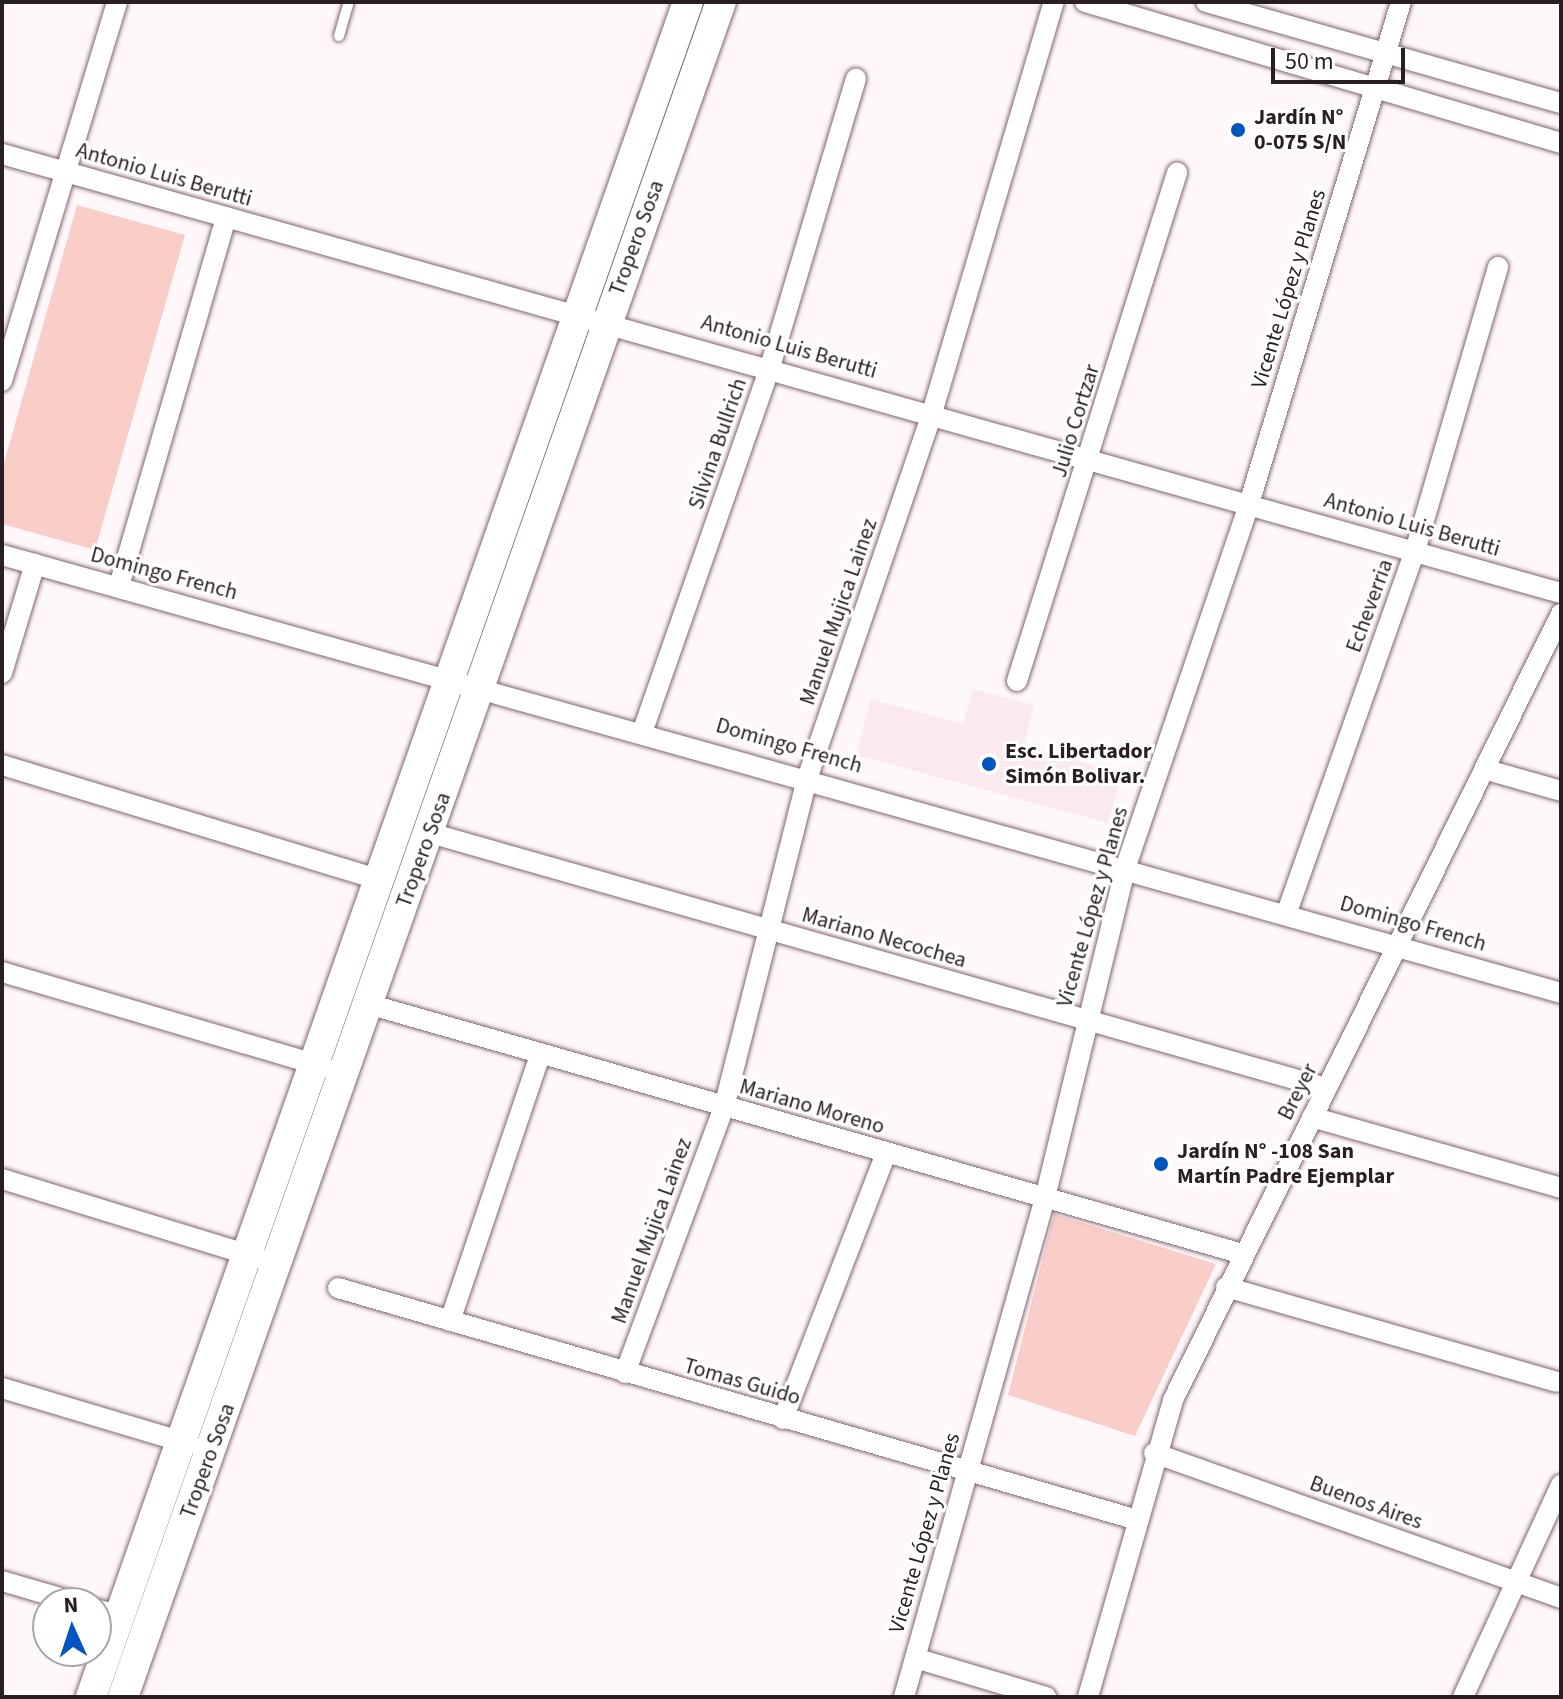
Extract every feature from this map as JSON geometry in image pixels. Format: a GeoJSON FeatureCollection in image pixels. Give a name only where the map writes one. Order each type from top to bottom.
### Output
{"type":"FeatureCollection","features":[{"type":"Feature","properties":{"kind":"street"},"geometry":{"type":"LineString","coordinates":[[2,381],[117,2]]}},
{"type":"Feature","properties":{"kind":"street","name":"Tropero Sosa"},"geometry":{"type":"LineString","coordinates":[[123,1697],[277,1265],[380,880],[688,2]]}},
{"type":"Feature","properties":{"kind":"street","name":"Tropero Sosa"},"geometry":{"type":"LineString","coordinates":[[112,1603],[182,1442],[247,1255],[329,1069],[368,1004],[484,687],[607,321],[721,2]]}},
{"type":"Feature","properties":{"kind":"street","name":"Manuel Mujica Lainez"},"geometry":{"type":"LineString","coordinates":[[625,1373],[724,1107],[808,776],[932,413],[1054,2]]}},
{"type":"Feature","properties":{"kind":"street"},"geometry":{"type":"LineString","coordinates":[[1085,2],[1561,143]]}},
{"type":"Feature","properties":{"kind":"street"},"geometry":{"type":"LineString","coordinates":[[1206,2],[1561,103]]}},
{"type":"Feature","properties":{"kind":"street","name":"Vicente López y Planes"},"geometry":{"type":"LineString","coordinates":[[904,1697],[1045,1198],[1126,866],[1249,504],[1401,2]]}},
{"type":"Feature","properties":{"kind":"street","name":"Silvina Bullrich"},"geometry":{"type":"LineString","coordinates":[[643,730],[770,367],[856,79]]}},
{"type":"Feature","properties":{"kind":"street","name":"Antonio Luis Berutti"},"geometry":{"type":"LineString","coordinates":[[2,154],[607,321],[1561,593]]}},
{"type":"Feature","properties":{"kind":"street","name":"Julio Cortzar"},"geometry":{"type":"LineString","coordinates":[[1017,681],[1090,459],[1177,173]]}},
{"type":"Feature","properties":{"kind":"street"},"geometry":{"type":"LineString","coordinates":[[119,586],[226,217]]}},
{"type":"Feature","properties":{"kind":"street","name":"Echeverria"},"geometry":{"type":"LineString","coordinates":[[1287,912],[1415,551],[1498,267]]}},
{"type":"Feature","properties":{"kind":"street","name":"Domingo French"},"geometry":{"type":"LineString","coordinates":[[2,555],[808,776],[1561,993]]}},
{"type":"Feature","properties":{"kind":"street"},"geometry":{"type":"LineString","coordinates":[[2,673],[35,564]]}},
{"type":"Feature","properties":{"kind":"street","name":"Breyer"},"geometry":{"type":"LineString","coordinates":[[1088,1697],[1154,1453],[1226,1287],[1326,1088],[1402,946],[1561,614]]}},
{"type":"Feature","properties":{"kind":"street"},"geometry":{"type":"LineString","coordinates":[[2,765],[380,880]]}},
{"type":"Feature","properties":{"kind":"street"},"geometry":{"type":"LineString","coordinates":[[1487,770],[1561,791]]}},
{"type":"Feature","properties":{"kind":"street","name":"Mariano Necochea"},"geometry":{"type":"LineString","coordinates":[[430,833],[1326,1088]]}},
{"type":"Feature","properties":{"kind":"street"},"geometry":{"type":"LineString","coordinates":[[2,972],[329,1069]]}},
{"type":"Feature","properties":{"kind":"street","name":"Mariano Moreno"},"geometry":{"type":"LineString","coordinates":[[368,1004],[1243,1254]]}},
{"type":"Feature","properties":{"kind":"street"},"geometry":{"type":"LineString","coordinates":[[450,1321],[540,1055]]}},
{"type":"Feature","properties":{"kind":"street"},"geometry":{"type":"LineString","coordinates":[[1312,1117],[1561,1188]]}},
{"type":"Feature","properties":{"kind":"street"},"geometry":{"type":"LineString","coordinates":[[783,1419],[886,1154]]}},
{"type":"Feature","properties":{"kind":"street"},"geometry":{"type":"LineString","coordinates":[[2,1179],[277,1265]]}},
{"type":"Feature","properties":{"kind":"street"},"geometry":{"type":"LineString","coordinates":[[1226,1287],[1557,1382]]}},
{"type":"Feature","properties":{"kind":"street","name":"Tomas Guido"},"geometry":{"type":"LineString","coordinates":[[338,1288],[1134,1519]]}},
{"type":"Feature","properties":{"kind":"street"},"geometry":{"type":"LineString","coordinates":[[2,1388],[212,1451]]}},
{"type":"Feature","properties":{"kind":"street","name":"Buenos Aires"},"geometry":{"type":"LineString","coordinates":[[1154,1453],[1561,1598]]}},
{"type":"Feature","properties":{"kind":"street"},"geometry":{"type":"LineString","coordinates":[[1463,1697],[1561,1485]]}},
{"type":"Feature","properties":{"kind":"street"},"geometry":{"type":"LineString","coordinates":[[2,1581],[32,1590]]}},
{"type":"Feature","properties":{"kind":"street"},"geometry":{"type":"LineString","coordinates":[[915,1658],[1046,1697]]}},
{"type":"Feature","properties":{"kind":"street","name":"Tropero Sosa"},"geometry":{"type":"LineString","coordinates":[[91,1697],[97,1667]]}},
{"type":"Feature","properties":{"kind":"lane"},"geometry":{"type":"LineString","coordinates":[[339,36],[349,2]]}},
{"type":"Feature","properties":{"kind":"shaded area"},"geometry":{"type":"Polygon","coordinates":[[[77,205],[185,235],[95,550],[2,524],[2,470],[77,205]]]}},
{"type":"Feature","properties":{"kind":"shaded area","name":"Esc. Libertador Simón Bolivar."},"geometry":{"type":"Polygon","coordinates":[[[973,689],[1034,705],[1024,746],[1122,773],[1108,823],[856,755],[871,699],[963,724],[973,689]]]}},
{"type":"Feature","properties":{"kind":"shaded area"},"geometry":{"type":"Polygon","coordinates":[[[1054,1214],[1216,1264],[1135,1436],[1008,1395],[1054,1214]]]}},
{"type":"Feature","properties":{"kind":"place","name":"Jardín N° 0-075 S/N"},"geometry":{"type":"Point","coordinates":[1238,130]}},
{"type":"Feature","properties":{"kind":"place","name":"Esc. Libertador Simón Bolivar."},"geometry":{"type":"Point","coordinates":[989,764]}},
{"type":"Feature","properties":{"kind":"place","name":"Jardín N° -108 San Martín Padre Ejemplar"},"geometry":{"type":"Point","coordinates":[1161,1164]}}]}
